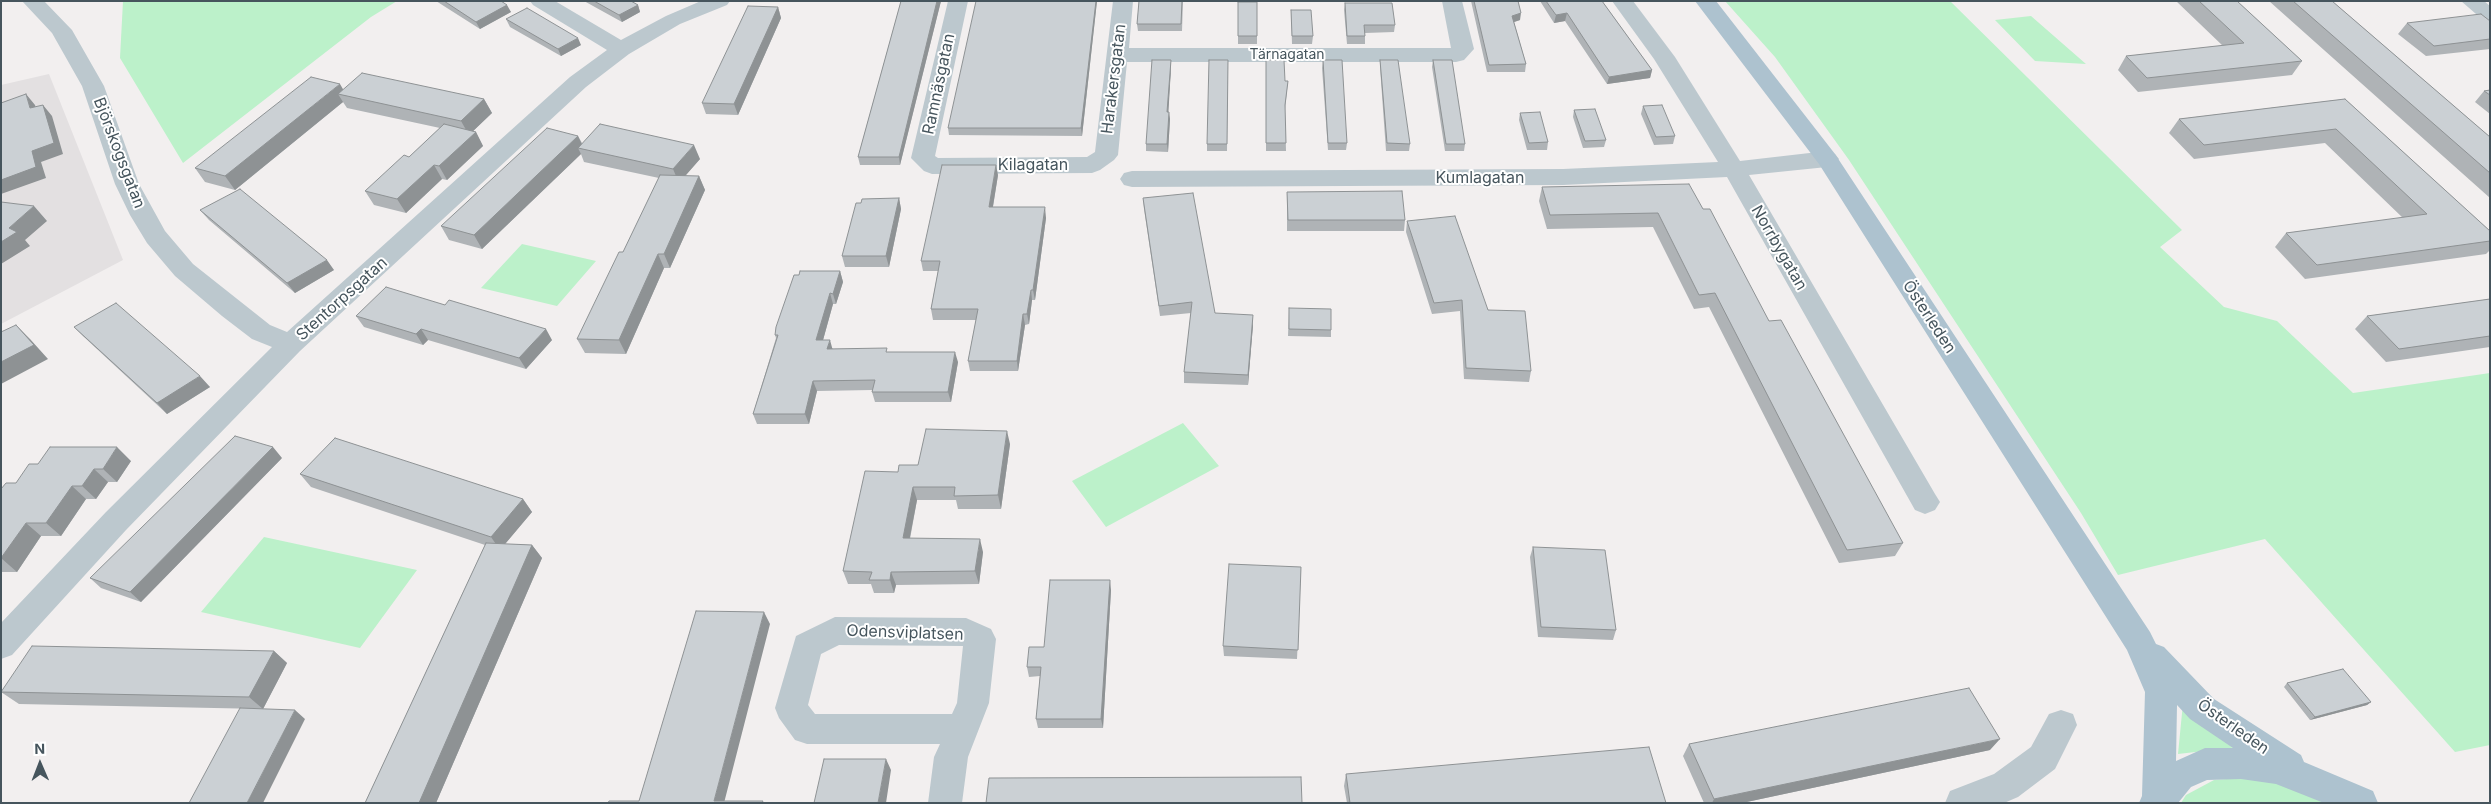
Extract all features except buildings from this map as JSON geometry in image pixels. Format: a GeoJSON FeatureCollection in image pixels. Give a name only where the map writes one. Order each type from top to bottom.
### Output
{"type":"FeatureCollection","features":[{"type":"Feature","properties":{"kind":"main road","name":"Österleden"},"geometry":{"type":"LineString","coordinates":[[1705,1],[1738,41],[1827,159],[2139,642],[2161,692],[2158,799]]}},
{"type":"Feature","properties":{"kind":"main road","name":"Österleden"},"geometry":{"type":"LineString","coordinates":[[2139,642],[2202,709],[2313,781]]}},
{"type":"Feature","properties":{"kind":"main road"},"geometry":{"type":"LineString","coordinates":[[2158,799],[2179,776],[2205,764],[2241,763],[2276,768],[2364,802]]}},
{"type":"Feature","properties":{"kind":"street","name":"Björskogsgatan"},"geometry":{"type":"LineString","coordinates":[[32,1],[61,30],[93,86],[127,184],[142,215],[156,237],[184,270],[231,309],[261,332],[291,344]]}},
{"type":"Feature","properties":{"kind":"street"},"geometry":{"type":"LineString","coordinates":[[540,1],[621,48]]}},
{"type":"Feature","properties":{"kind":"street","name":"Stentorpsgatan"},"geometry":{"type":"LineString","coordinates":[[1,645],[116,521],[291,344],[541,118],[578,82],[621,48],[673,20],[720,1]]}},
{"type":"Feature","properties":{"kind":"street","name":"Ramnäsgatan"},"geometry":{"type":"LineString","coordinates":[[929,163],[923,158],[958,1]]}},
{"type":"Feature","properties":{"kind":"street","name":"Harakersgatan"},"geometry":{"type":"LineString","coordinates":[[1104,156],[1118,56],[1123,1]]}},
{"type":"Feature","properties":{"kind":"street","name":"Tärnagatan"},"geometry":{"type":"LineString","coordinates":[[1118,56],[1456,55],[1463,49],[1452,1]]}},
{"type":"Feature","properties":{"kind":"street","name":"Norrbygatan"},"geometry":{"type":"LineString","coordinates":[[1622,1],[1664,57],[1734,169],[1925,502]]}},
{"type":"Feature","properties":{"kind":"street"},"geometry":{"type":"LineString","coordinates":[[2471,1],[2490,16]]}},
{"type":"Feature","properties":{"kind":"street","name":"Kilagatan"},"geometry":{"type":"LineString","coordinates":[[929,163],[932,166],[1092,165],[1104,156]]}},
{"type":"Feature","properties":{"kind":"street","name":"Kumlagatan"},"geometry":{"type":"LineString","coordinates":[[1132,179],[1497,179],[1734,169],[1827,159]]}},
{"type":"Feature","properties":{"kind":"street","name":"Odensviplatsen"},"geometry":{"type":"LineString","coordinates":[[945,803],[951,757],[964,729],[973,703],[980,639],[966,632],[835,631],[807,646],[791,708],[807,729],[964,729]]}},
{"type":"Feature","properties":{"kind":"street"},"geometry":{"type":"LineString","coordinates":[[1962,803],[2006,786],[2043,758],[2061,725]]}},
{"type":"Feature","properties":{"kind":"shaded area"},"geometry":{"type":"Polygon","coordinates":[[[49,74],[123,260],[1,324],[1,85],[49,74]]]}},
{"type":"Feature","properties":{"kind":"green space"},"geometry":{"type":"Polygon","coordinates":[[[123,1],[397,1],[371,17],[183,163],[120,58],[123,1]]]}},
{"type":"Feature","properties":{"kind":"green space"},"geometry":{"type":"Polygon","coordinates":[[[1725,1],[1950,1],[2182,230],[2160,247],[2224,307],[2277,321],[2353,393],[2490,373],[2490,745],[2455,752],[2265,539],[2118,575],[2081,513],[1849,160],[1775,57],[1725,1]]]}},
{"type":"Feature","properties":{"kind":"green space"},"geometry":{"type":"Polygon","coordinates":[[[2031,16],[2086,64],[2035,61],[1995,20],[2031,16]]]}},
{"type":"Feature","properties":{"kind":"green space"},"geometry":{"type":"Polygon","coordinates":[[[522,244],[596,261],[557,306],[481,288],[522,244]]]}},
{"type":"Feature","properties":{"kind":"green space"},"geometry":{"type":"Polygon","coordinates":[[[1183,423],[1219,466],[1106,527],[1072,481],[1183,423]]]}},
{"type":"Feature","properties":{"kind":"green space"},"geometry":{"type":"Polygon","coordinates":[[[264,537],[417,570],[360,648],[201,612],[264,537]]]}},
{"type":"Feature","properties":{"kind":"green space"},"geometry":{"type":"Polygon","coordinates":[[[2183,703],[2239,747],[2178,754],[2183,703]]]}},
{"type":"Feature","properties":{"kind":"green space"},"geometry":{"type":"Polygon","coordinates":[[[2250,777],[2292,786],[2329,803],[2181,803],[2186,795],[2214,780],[2250,777]]]}}]}
